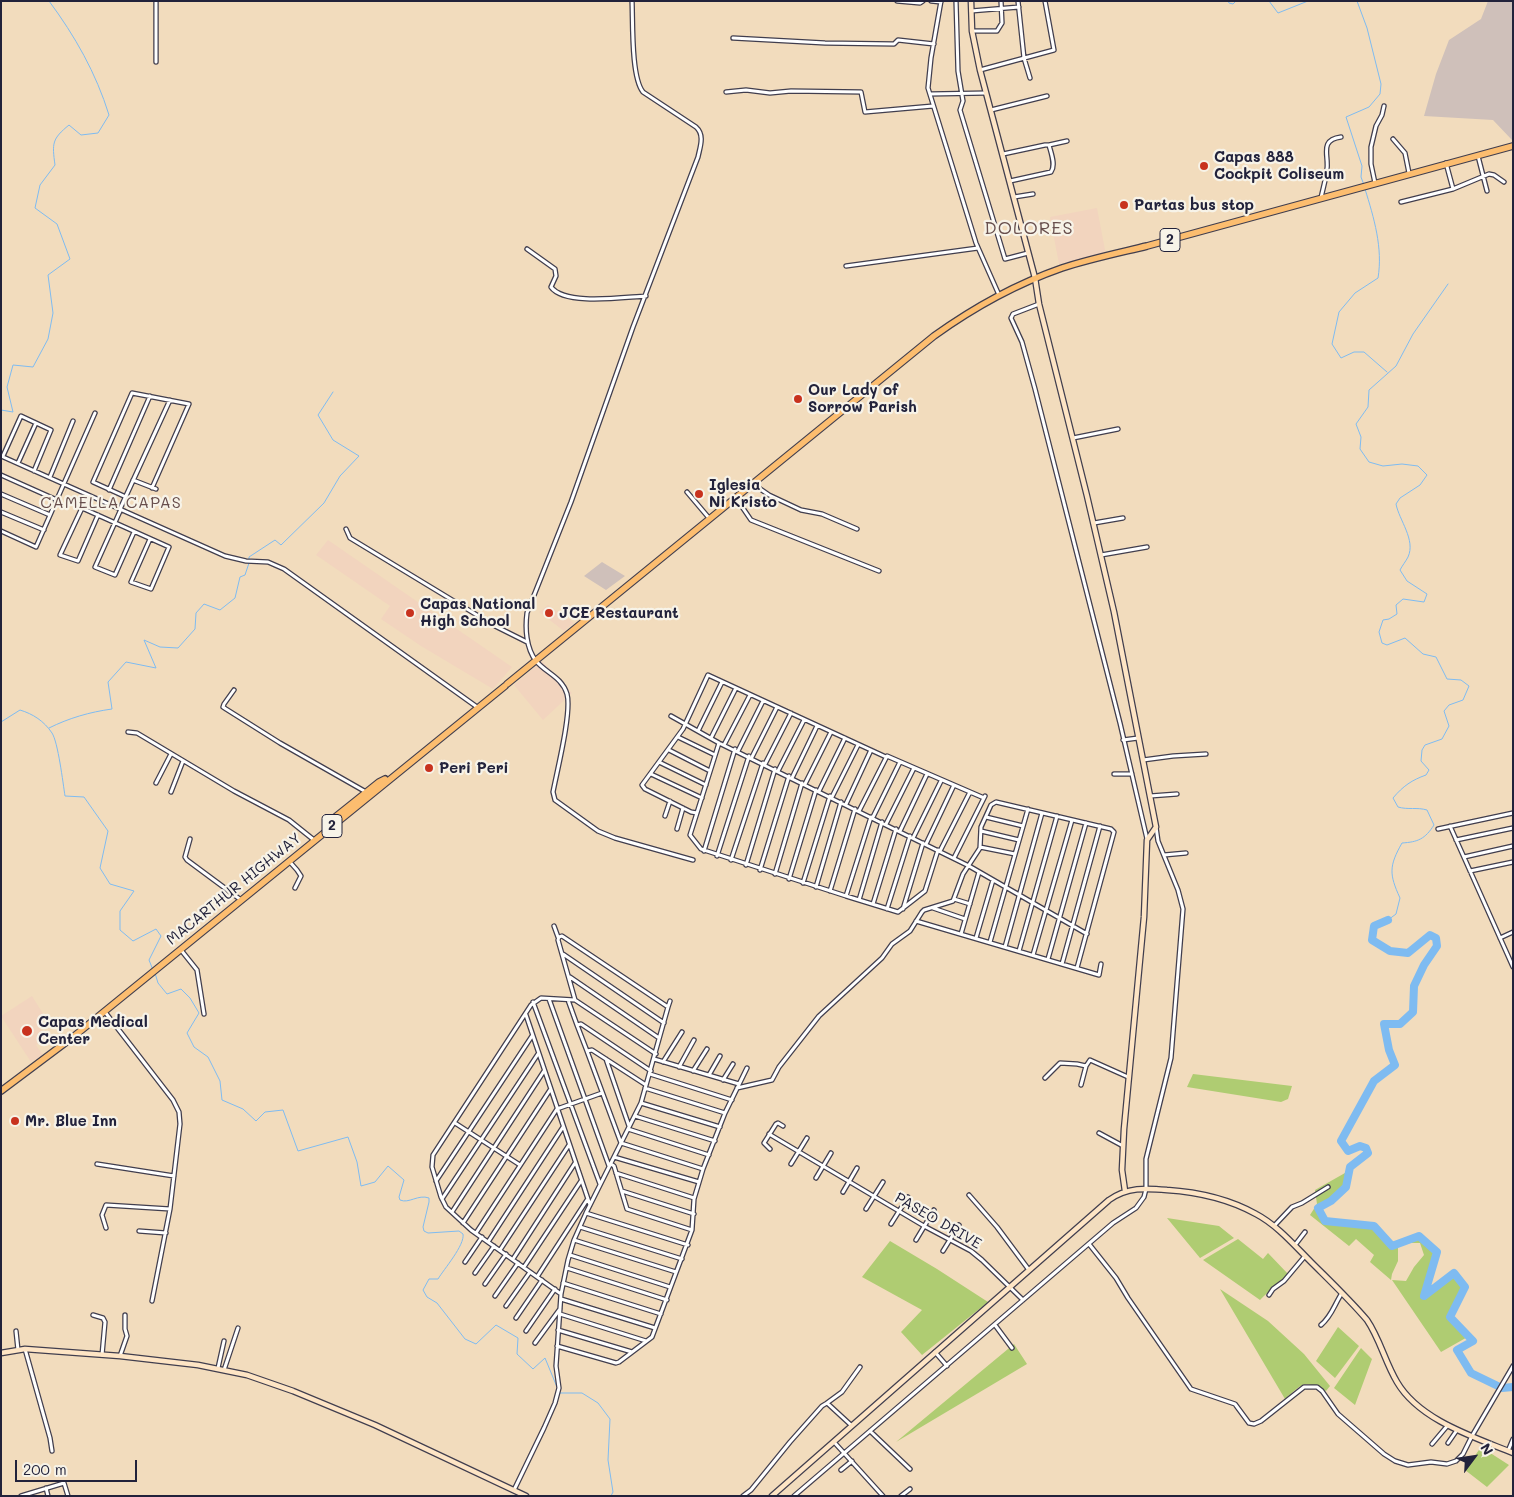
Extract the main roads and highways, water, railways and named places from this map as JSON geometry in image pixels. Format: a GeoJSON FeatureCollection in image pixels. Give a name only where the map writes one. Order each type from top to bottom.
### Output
{"type":"FeatureCollection","features":[{"type":"Feature","properties":{"kind":"highway","name":"MACARTHUR HIGHWAY"},"geometry":{"type":"LineString","coordinates":[[1,1091],[104,1012],[934,336],[960,318],[1035,278],[1093,259],[1513,146]]}},
{"type":"Feature","properties":{"kind":"highway"},"geometry":{"type":"LineString","coordinates":[[327,830],[334,818],[379,782],[394,775]]}},
{"type":"Feature","properties":{"kind":"waterway"},"geometry":{"type":"LineString","coordinates":[[1,410],[13,412],[7,387],[13,365],[33,367],[48,339],[53,313],[48,275],[70,259],[57,224],[35,208],[40,185],[55,165],[54,142],[59,134],[69,125],[81,135],[98,133],[109,115],[98,84],[84,55],[49,1]]}},
{"type":"Feature","properties":{"kind":"waterway"},"geometry":{"type":"LineString","coordinates":[[1228,1],[1233,4],[1236,1]]}},
{"type":"Feature","properties":{"kind":"waterway"},"geometry":{"type":"LineString","coordinates":[[1269,1],[1278,13],[1308,1]]}},
{"type":"Feature","properties":{"kind":"waterway"},"geometry":{"type":"LineString","coordinates":[[1312,1],[1319,1]]}},
{"type":"Feature","properties":{"kind":"waterway"},"geometry":{"type":"LineString","coordinates":[[1357,1],[1367,28],[1381,84],[1380,94],[1369,107],[1346,117],[1362,166],[1361,177],[1364,185]]}},
{"type":"Feature","properties":{"kind":"waterway"},"geometry":{"type":"LineString","coordinates":[[1365,189],[1378,244],[1378,278],[1355,293],[1339,312],[1332,344],[1341,358],[1354,352],[1364,352],[1387,372]]}},
{"type":"Feature","properties":{"kind":"waterway"},"geometry":{"type":"LineString","coordinates":[[1388,920],[1396,914],[1400,898],[1392,876],[1393,864],[1398,851],[1402,843],[1421,839],[1434,825],[1427,810],[1398,807],[1393,798],[1408,784],[1426,775],[1429,770],[1421,761],[1422,750],[1425,745],[1442,739],[1449,726],[1444,711],[1449,705],[1463,700],[1469,686],[1461,680],[1447,679],[1436,657],[1423,654],[1405,638],[1387,645],[1382,643],[1379,632],[1383,620],[1397,614],[1396,605],[1403,599],[1424,602],[1427,594],[1407,581],[1400,570],[1408,557],[1410,544],[1396,504],[1400,498],[1420,485],[1427,475],[1418,466],[1402,464],[1383,466],[1369,462],[1360,449],[1361,437],[1356,424],[1368,407],[1369,390],[1396,366],[1413,334],[1448,284]]}},
{"type":"Feature","properties":{"kind":"waterway"},"geometry":{"type":"LineString","coordinates":[[249,559],[249,557],[275,540],[281,545],[324,503],[340,476],[359,456],[333,440],[318,415],[333,392]]}},
{"type":"Feature","properties":{"kind":"waterway"},"geometry":{"type":"LineString","coordinates":[[49,728],[80,716],[112,709],[108,682],[126,662],[156,668],[144,640],[160,647],[178,648],[195,629],[196,613],[204,604],[220,610],[235,598],[240,577],[245,575],[249,563]]}},
{"type":"Feature","properties":{"kind":"waterway"},"geometry":{"type":"LineString","coordinates":[[1,722],[20,710],[38,718],[52,733],[58,753],[65,796],[84,797],[108,831],[100,868],[110,884],[134,891],[120,911],[120,930],[133,941],[156,929],[161,936],[149,960],[153,970]]}},
{"type":"Feature","properties":{"kind":"waterway"},"geometry":{"type":"LineString","coordinates":[[1388,920],[1374,926],[1372,940],[1390,951],[1408,953],[1430,935],[1436,938],[1437,946],[1424,965],[1414,986],[1413,1012],[1400,1024],[1384,1024],[1389,1050],[1395,1065],[1374,1081],[1341,1141],[1348,1151],[1360,1146],[1366,1148],[1368,1153],[1350,1167],[1346,1187],[1331,1201],[1318,1208],[1325,1221],[1374,1226],[1392,1246],[1419,1236],[1437,1252],[1424,1296],[1454,1273],[1465,1287],[1450,1317],[1473,1341],[1457,1350],[1471,1373],[1502,1388],[1513,1387]]}},
{"type":"Feature","properties":{"kind":"waterway"},"geometry":{"type":"LineString","coordinates":[[155,973],[158,983],[167,994],[181,989],[190,998],[199,1013],[187,1033],[194,1047],[208,1057],[220,1081],[222,1100],[243,1109],[256,1121],[265,1112],[283,1110],[298,1151],[348,1137],[357,1162],[361,1186],[375,1182],[388,1166],[404,1180],[399,1197],[400,1200],[407,1201],[421,1197],[429,1198],[423,1227],[424,1231],[428,1233],[459,1231],[463,1234],[463,1239],[458,1250],[438,1279],[429,1279],[423,1290],[427,1297],[437,1303],[465,1339],[476,1344],[496,1325],[518,1338],[517,1354],[533,1369],[545,1358],[557,1387]]}},
{"type":"Feature","properties":{"kind":"waterway"},"geometry":{"type":"LineString","coordinates":[[559,1391],[560,1393],[582,1393],[598,1403],[610,1419],[608,1460],[613,1492],[611,1496]]}},
{"type":"Feature","properties":{"kind":"place","name":"Capas 888 Cockpit Coliseum"},"geometry":{"type":"Point","coordinates":[1204,166]}},
{"type":"Feature","properties":{"kind":"place","name":"Partas bus stop"},"geometry":{"type":"Point","coordinates":[1124,205]}},
{"type":"Feature","properties":{"kind":"place","name":"Our Lady of Sorrow Parish"},"geometry":{"type":"Point","coordinates":[798,399]}},
{"type":"Feature","properties":{"kind":"place","name":"Iglesia Ni Kristo"},"geometry":{"type":"Point","coordinates":[699,494]}},
{"type":"Feature","properties":{"kind":"place","name":"Capas National High School"},"geometry":{"type":"Point","coordinates":[410,613]}},
{"type":"Feature","properties":{"kind":"place","name":"JCE Restaurant"},"geometry":{"type":"Point","coordinates":[549,613]}},
{"type":"Feature","properties":{"kind":"place","name":"Peri Peri"},"geometry":{"type":"Point","coordinates":[429,768]}},
{"type":"Feature","properties":{"kind":"place","name":"Capas Medical Center"},"geometry":{"type":"Point","coordinates":[27,1031]}},
{"type":"Feature","properties":{"kind":"place","name":"Mr. Blue Inn"},"geometry":{"type":"Point","coordinates":[15,1121]}},
{"type":"Feature","properties":{"kind":"district","name":"DOLORES"},"geometry":{"type":"Point","coordinates":[1029,228]}},
{"type":"Feature","properties":{"kind":"district","name":"CAMELLA CAPAS"},"geometry":{"type":"Point","coordinates":[111,503]}}]}
